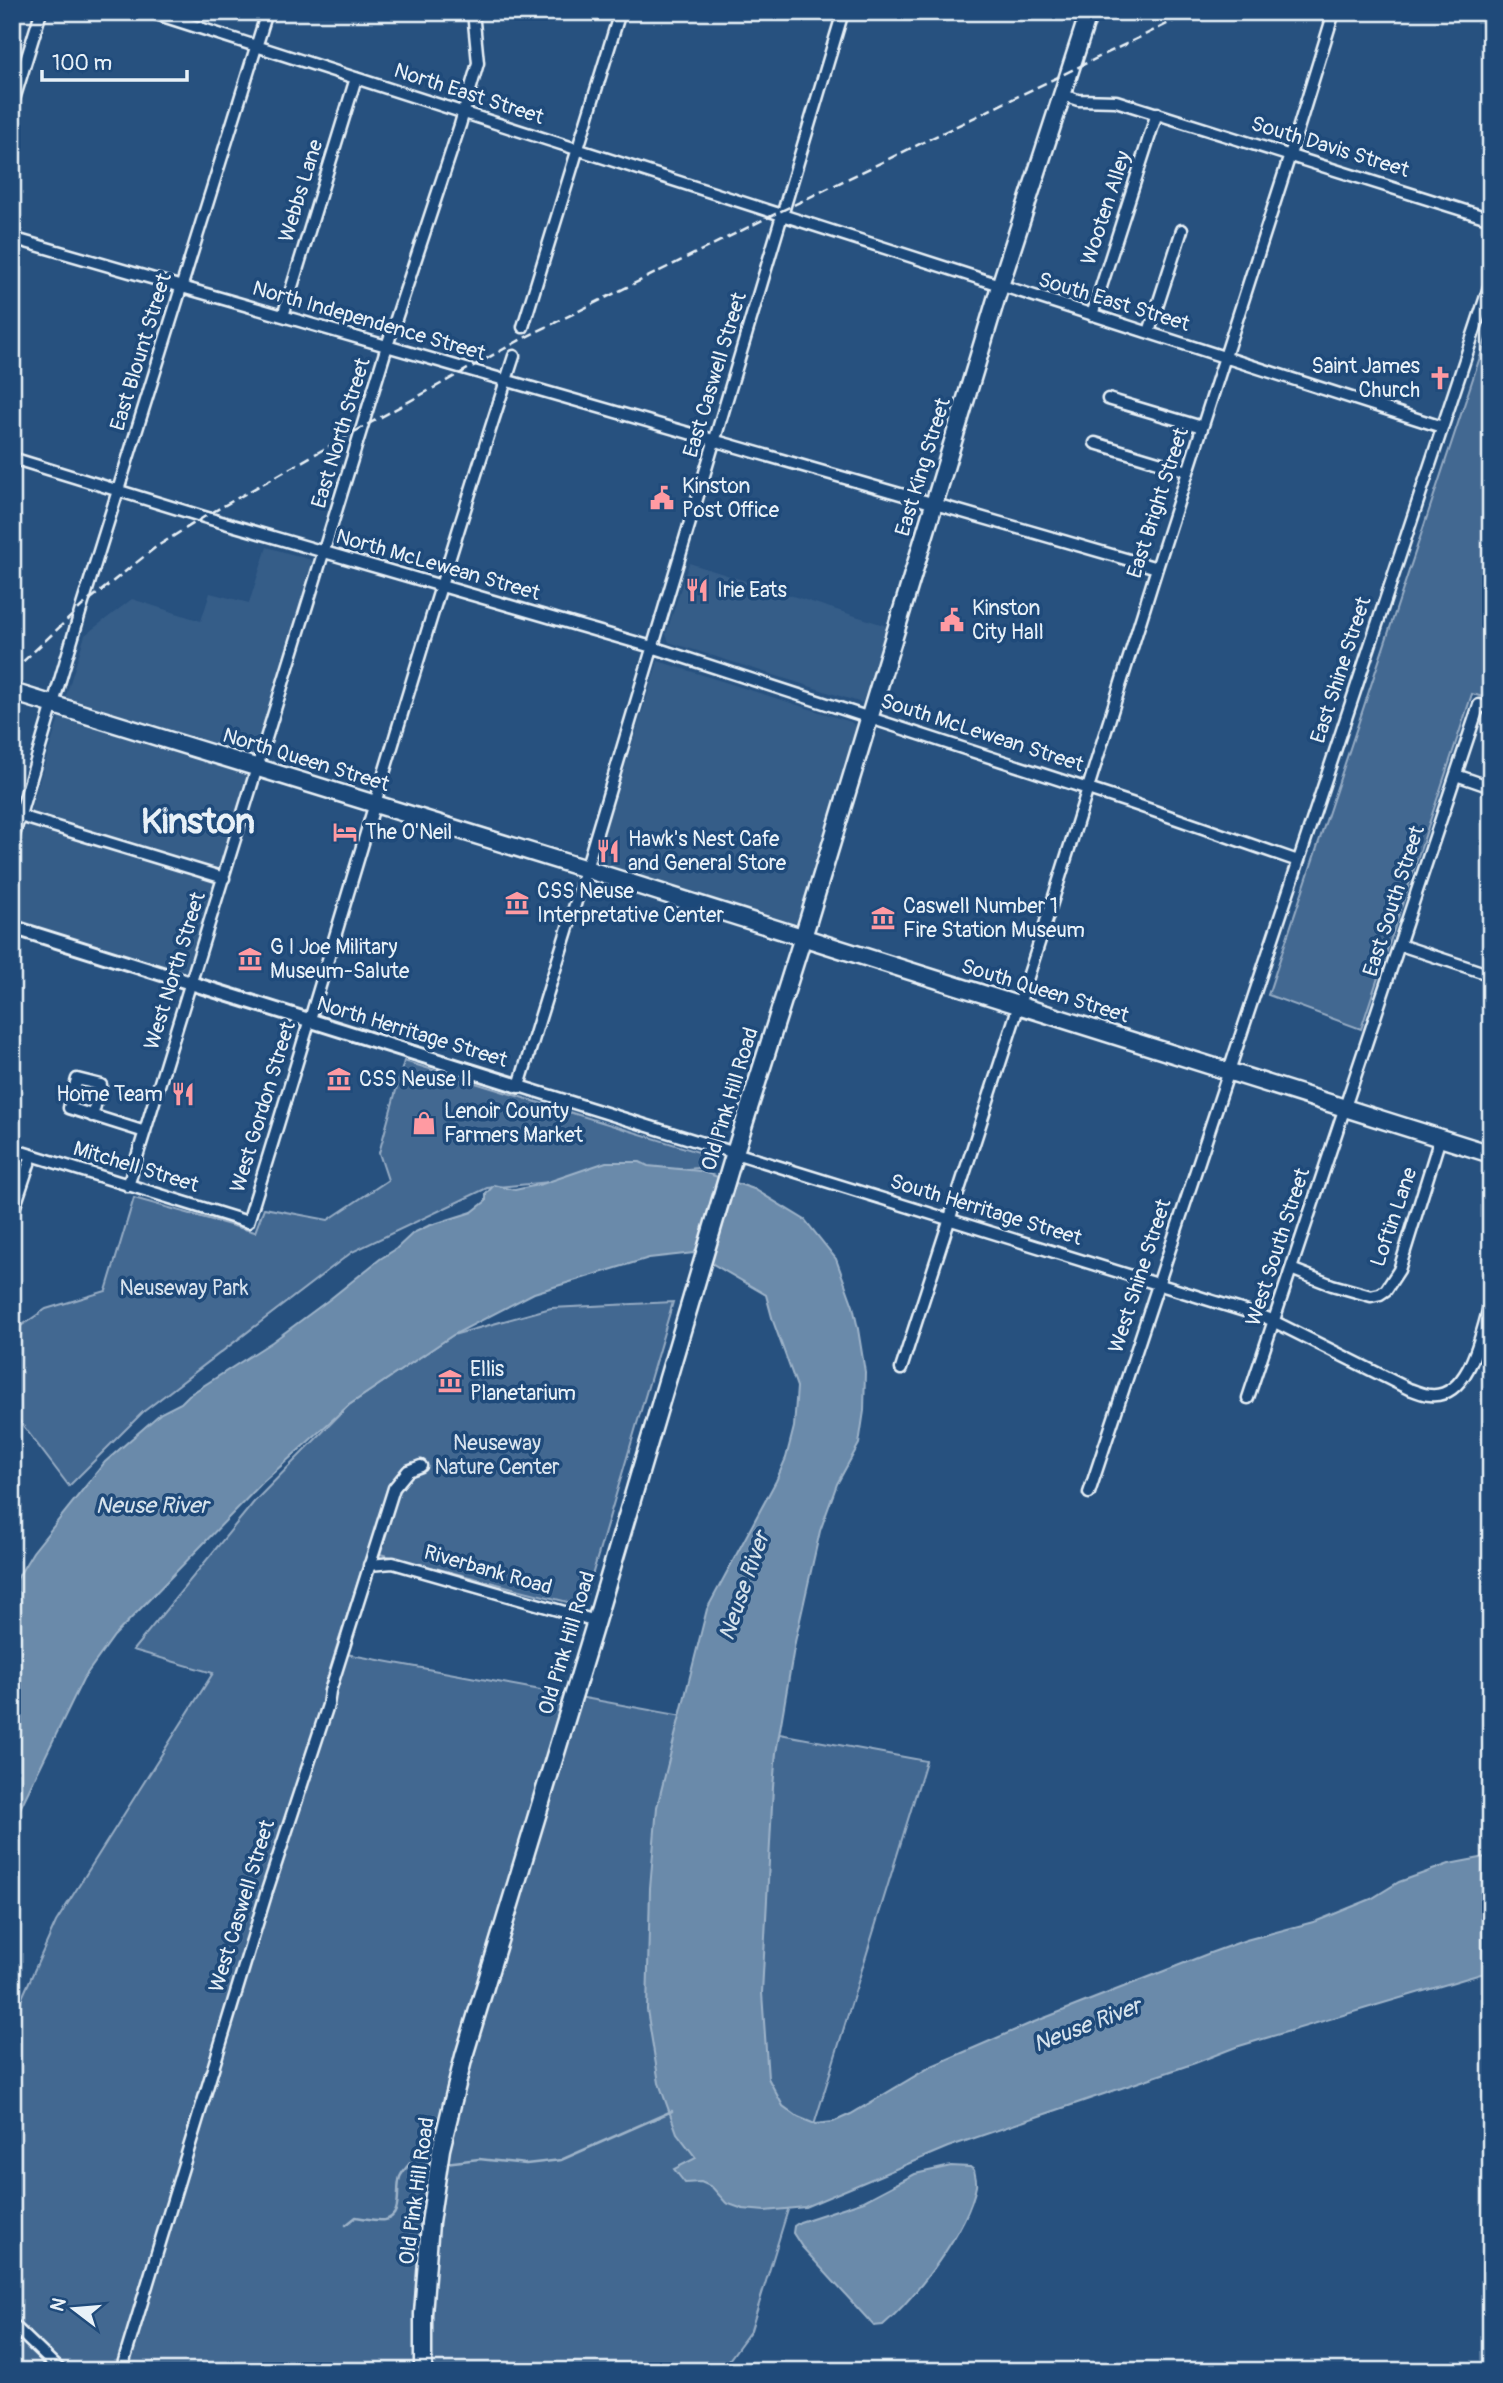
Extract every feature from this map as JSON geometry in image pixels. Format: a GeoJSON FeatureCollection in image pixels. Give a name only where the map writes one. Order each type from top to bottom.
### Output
{"type":"FeatureCollection","features":[{"type":"Feature","properties":{"kind":"main road","name":"East King Street"},"geometry":{"type":"LineString","coordinates":[[803,936],[1000,286],[1089,12]]}},
{"type":"Feature","properties":{"kind":"main road","name":"North Queen Street"},"geometry":{"type":"LineString","coordinates":[[12,692],[586,869]]}},
{"type":"Feature","properties":{"kind":"main road","name":"South Queen Street"},"geometry":{"type":"LineString","coordinates":[[586,869],[1491,1154]]}},
{"type":"Feature","properties":{"kind":"main road","name":"Old Pink Hill Road"},"geometry":{"type":"LineString","coordinates":[[423,2371],[424,2302],[434,2193],[441,2148],[464,2056],[692,1295],[803,936]]}},
{"type":"Feature","properties":{"kind":"street"},"geometry":{"type":"LineString","coordinates":[[12,106],[41,12]]}},
{"type":"Feature","properties":{"kind":"street","name":"North East Street"},"geometry":{"type":"LineString","coordinates":[[150,12],[779,215]]}},
{"type":"Feature","properties":{"kind":"street","name":"East Blount Street"},"geometry":{"type":"LineString","coordinates":[[12,842],[267,12]]}},
{"type":"Feature","properties":{"kind":"street","name":"East North Street"},"geometry":{"type":"LineString","coordinates":[[258,767],[387,346],[478,63],[473,12]]}},
{"type":"Feature","properties":{"kind":"street"},"geometry":{"type":"LineString","coordinates":[[523,327],[620,12]]}},
{"type":"Feature","properties":{"kind":"street","name":"East Caswell Street"},"geometry":{"type":"LineString","coordinates":[[586,869],[715,441],[779,215],[843,12]]}},
{"type":"Feature","properties":{"kind":"street","name":"East Bright Street"},"geometry":{"type":"LineString","coordinates":[[901,1369],[1334,12]]}},
{"type":"Feature","properties":{"kind":"street","name":"Webbs Lane"},"geometry":{"type":"LineString","coordinates":[[283,316],[356,78]]}},
{"type":"Feature","properties":{"kind":"street","name":"South Davis Street"},"geometry":{"type":"LineString","coordinates":[[1063,95],[1078,100],[1116,101],[1491,219]]}},
{"type":"Feature","properties":{"kind":"street","name":"Wooten Alley"},"geometry":{"type":"LineString","coordinates":[[1092,315],[1157,113]]}},
{"type":"Feature","properties":{"kind":"street","name":"South East Street"},"geometry":{"type":"LineString","coordinates":[[779,215],[1442,427]]}},
{"type":"Feature","properties":{"kind":"street"},"geometry":{"type":"LineString","coordinates":[[1149,332],[1182,230]]}},
{"type":"Feature","properties":{"kind":"street","name":"North Independence Street"},"geometry":{"type":"LineString","coordinates":[[12,238],[1157,568]]}},
{"type":"Feature","properties":{"kind":"street","name":"East Shine Street"},"geometry":{"type":"LineString","coordinates":[[1228,1071],[1491,281]]}},
{"type":"Feature","properties":{"kind":"street","name":"West Gordon Street"},"geometry":{"type":"LineString","coordinates":[[248,1222],[514,356]]}},
{"type":"Feature","properties":{"kind":"street"},"geometry":{"type":"LineString","coordinates":[[1108,399],[1202,427]]}},
{"type":"Feature","properties":{"kind":"street"},"geometry":{"type":"LineString","coordinates":[[1095,443],[1188,471]]}},
{"type":"Feature","properties":{"kind":"street","name":"North McLewean Street"},"geometry":{"type":"LineString","coordinates":[[12,458],[325,553],[652,647]]}},
{"type":"Feature","properties":{"kind":"street","name":"South McLewean Street"},"geometry":{"type":"LineString","coordinates":[[652,647],[870,716],[1298,861]]}},
{"type":"Feature","properties":{"kind":"street","name":"East South Street"},"geometry":{"type":"LineString","coordinates":[[1345,1108],[1479,705],[1491,709]]}},
{"type":"Feature","properties":{"kind":"street","name":"West North Street"},"geometry":{"type":"LineString","coordinates":[[128,1186],[258,767]]}},
{"type":"Feature","properties":{"kind":"street"},"geometry":{"type":"LineString","coordinates":[[1456,775],[1491,787]]}},
{"type":"Feature","properties":{"kind":"street"},"geometry":{"type":"LineString","coordinates":[[20,816],[224,878]]}},
{"type":"Feature","properties":{"kind":"street"},"geometry":{"type":"LineString","coordinates":[[519,1086],[586,869]]}},
{"type":"Feature","properties":{"kind":"street","name":"North Herritage Street"},"geometry":{"type":"LineString","coordinates":[[12,927],[519,1086]]}},
{"type":"Feature","properties":{"kind":"street"},"geometry":{"type":"LineString","coordinates":[[1399,945],[1491,975]]}},
{"type":"Feature","properties":{"kind":"street","name":"West Shine Street"},"geometry":{"type":"LineString","coordinates":[[1089,1493],[1228,1071]]}},
{"type":"Feature","properties":{"kind":"street","name":"South Herritage Street"},"geometry":{"type":"LineString","coordinates":[[519,1086],[734,1157],[949,1218],[1273,1322],[1409,1389],[1431,1396],[1449,1391],[1466,1377],[1491,1300]]}},
{"type":"Feature","properties":{"kind":"street","name":"West South Street"},"geometry":{"type":"LineString","coordinates":[[1248,1398],[1345,1108]]}},
{"type":"Feature","properties":{"kind":"street"},"geometry":{"type":"LineString","coordinates":[[92,1116],[145,1132]]}},
{"type":"Feature","properties":{"kind":"street","name":"Loftin Lane"},"geometry":{"type":"LineString","coordinates":[[1291,1269],[1371,1296],[1386,1290],[1399,1270],[1440,1138]]}},
{"type":"Feature","properties":{"kind":"street","name":"Mitchell Street"},"geometry":{"type":"LineString","coordinates":[[12,1149],[248,1222]]}},
{"type":"Feature","properties":{"kind":"street"},"geometry":{"type":"LineString","coordinates":[[12,1215],[32,1155]]}},
{"type":"Feature","properties":{"kind":"street","name":"West Caswell Street"},"geometry":{"type":"LineString","coordinates":[[121,2371],[246,1959],[394,1488],[408,1471],[421,1466]]}},
{"type":"Feature","properties":{"kind":"street","name":"Riverbank Road"},"geometry":{"type":"LineString","coordinates":[[369,1565],[393,1563],[596,1620]]}},
{"type":"Feature","properties":{"kind":"street"},"geometry":{"type":"LineString","coordinates":[[12,2324],[61,2371]]}},
{"type":"Feature","properties":{"kind":"shaded area"},"geometry":{"type":"Polygon","coordinates":[[[267,547],[315,561],[187,973],[12,920],[12,868],[85,635],[132,599],[201,621],[210,593],[249,603],[267,547]]]}},
{"type":"Feature","properties":{"kind":"shaded area"},"geometry":{"type":"Polygon","coordinates":[[[689,563],[887,626],[862,703],[669,642],[666,634],[689,563]]]}},
{"type":"Feature","properties":{"kind":"shaded area"},"geometry":{"type":"Polygon","coordinates":[[[658,661],[851,722],[856,727],[794,925],[790,926],[598,866],[596,860],[658,661]]]}},
{"type":"Feature","properties":{"kind":"green space"},"geometry":{"type":"Polygon","coordinates":[[[1491,324],[1491,699],[1472,694],[1361,1029],[1268,995],[1491,324]]]}},
{"type":"Feature","properties":{"kind":"green space","name":"Neuseway Park"},"geometry":{"type":"Polygon","coordinates":[[[404,1061],[705,1154],[698,1168],[487,1188],[352,1252],[143,1412],[69,1486],[12,1411],[12,1332],[46,1309],[106,1291],[134,1198],[255,1232],[264,1208],[328,1220],[388,1180],[379,1153],[404,1061]]]}},
{"type":"Feature","properties":{"kind":"green space","name":"Neuseway Nature Center"},"geometry":{"type":"Polygon","coordinates":[[[673,1302],[583,1606],[368,1551],[335,1652],[926,1761],[751,2330],[721,2371],[12,2371],[12,2020],[56,1922],[213,1673],[133,1650],[254,1502],[349,1405],[453,1335],[551,1308],[673,1302]]]}},
{"type":"Feature","properties":{"kind":"water","name":"Neuse River"},"geometry":{"type":"Polygon","coordinates":[[[606,1162],[640,1162],[648,1166],[700,1171],[754,1189],[805,1220],[836,1259],[853,1306],[858,1329],[865,1372],[864,1411],[859,1444],[837,1484],[820,1531],[795,1642],[776,1753],[762,1993],[768,2078],[783,2106],[798,2117],[815,2124],[833,2122],[932,2066],[1029,2024],[1246,1940],[1317,1921],[1371,1899],[1399,1882],[1449,1864],[1491,1856],[1491,1971],[1236,2047],[948,2147],[805,2207],[765,2211],[743,2209],[726,2203],[712,2187],[701,2182],[685,2183],[674,2169],[696,2158],[677,2133],[659,2083],[647,2010],[650,1888],[657,1807],[707,1609],[786,1458],[794,1427],[797,1387],[766,1295],[694,1253],[649,1258],[534,1293],[453,1335],[349,1405],[263,1482],[114,1636],[83,1679],[12,1825],[12,1587],[33,1552],[105,1462],[161,1413],[181,1403],[189,1395],[272,1342],[396,1249],[413,1233],[472,1212],[486,1201],[486,1194],[494,1185],[515,1190],[542,1184],[606,1162]]]}},
{"type":"Feature","properties":{"kind":"water"},"geometry":{"type":"Polygon","coordinates":[[[951,2166],[970,2167],[974,2170],[976,2186],[963,2222],[939,2261],[910,2298],[883,2325],[874,2326],[802,2247],[793,2233],[794,2226],[864,2201],[915,2174],[951,2166]]]}},
{"type":"Feature","properties":{"kind":"waterway"},"geometry":{"type":"LineString","coordinates":[[445,2163],[479,2159],[526,2164],[561,2160],[672,2111]]}},
{"type":"Feature","properties":{"kind":"waterway"},"geometry":{"type":"LineString","coordinates":[[346,2225],[356,2217],[381,2220],[390,2218],[397,2209],[399,2182],[403,2171],[410,2163],[431,2164]]}},
{"type":"Feature","properties":{"kind":"railway"},"geometry":{"type":"LineString","coordinates":[[12,672],[82,606],[156,547],[363,427],[522,339],[1192,12]]}},
{"type":"Feature","properties":{"kind":"place","name":"Saint James Church"},"geometry":{"type":"Point","coordinates":[1440,378]}},
{"type":"Feature","properties":{"kind":"place","name":"Kinston Post Office"},"geometry":{"type":"Point","coordinates":[662,498]}},
{"type":"Feature","properties":{"kind":"place","name":"Irie Eats"},"geometry":{"type":"Point","coordinates":[697,590]}},
{"type":"Feature","properties":{"kind":"place","name":"Kinston City Hall"},"geometry":{"type":"Point","coordinates":[952,620]}},
{"type":"Feature","properties":{"kind":"place","name":"The O'Neil"},"geometry":{"type":"Point","coordinates":[345,832]}},
{"type":"Feature","properties":{"kind":"place","name":"Hawk's Nest Cafe and General Store"},"geometry":{"type":"Point","coordinates":[608,851]}},
{"type":"Feature","properties":{"kind":"place","name":"CSS Neuse Interpretative Center"},"geometry":{"type":"Point","coordinates":[517,903]}},
{"type":"Feature","properties":{"kind":"place","name":"Caswell Number 1 Fire Station Museum"},"geometry":{"type":"Point","coordinates":[883,918]}},
{"type":"Feature","properties":{"kind":"place","name":"G I Joe Military Museum-Salute"},"geometry":{"type":"Point","coordinates":[250,959]}},
{"type":"Feature","properties":{"kind":"place","name":"CSS Neuse II"},"geometry":{"type":"Point","coordinates":[339,1079]}},
{"type":"Feature","properties":{"kind":"place","name":"Home Team"},"geometry":{"type":"Point","coordinates":[183,1094]}},
{"type":"Feature","properties":{"kind":"place","name":"Lenoir County Farmers Market"},"geometry":{"type":"Point","coordinates":[424,1123]}},
{"type":"Feature","properties":{"kind":"place","name":"Ellis Planetarium"},"geometry":{"type":"Point","coordinates":[450,1381]}},
{"type":"Feature","properties":{"kind":"district","name":"Kinston"},"geometry":{"type":"Point","coordinates":[198,822]}}]}
